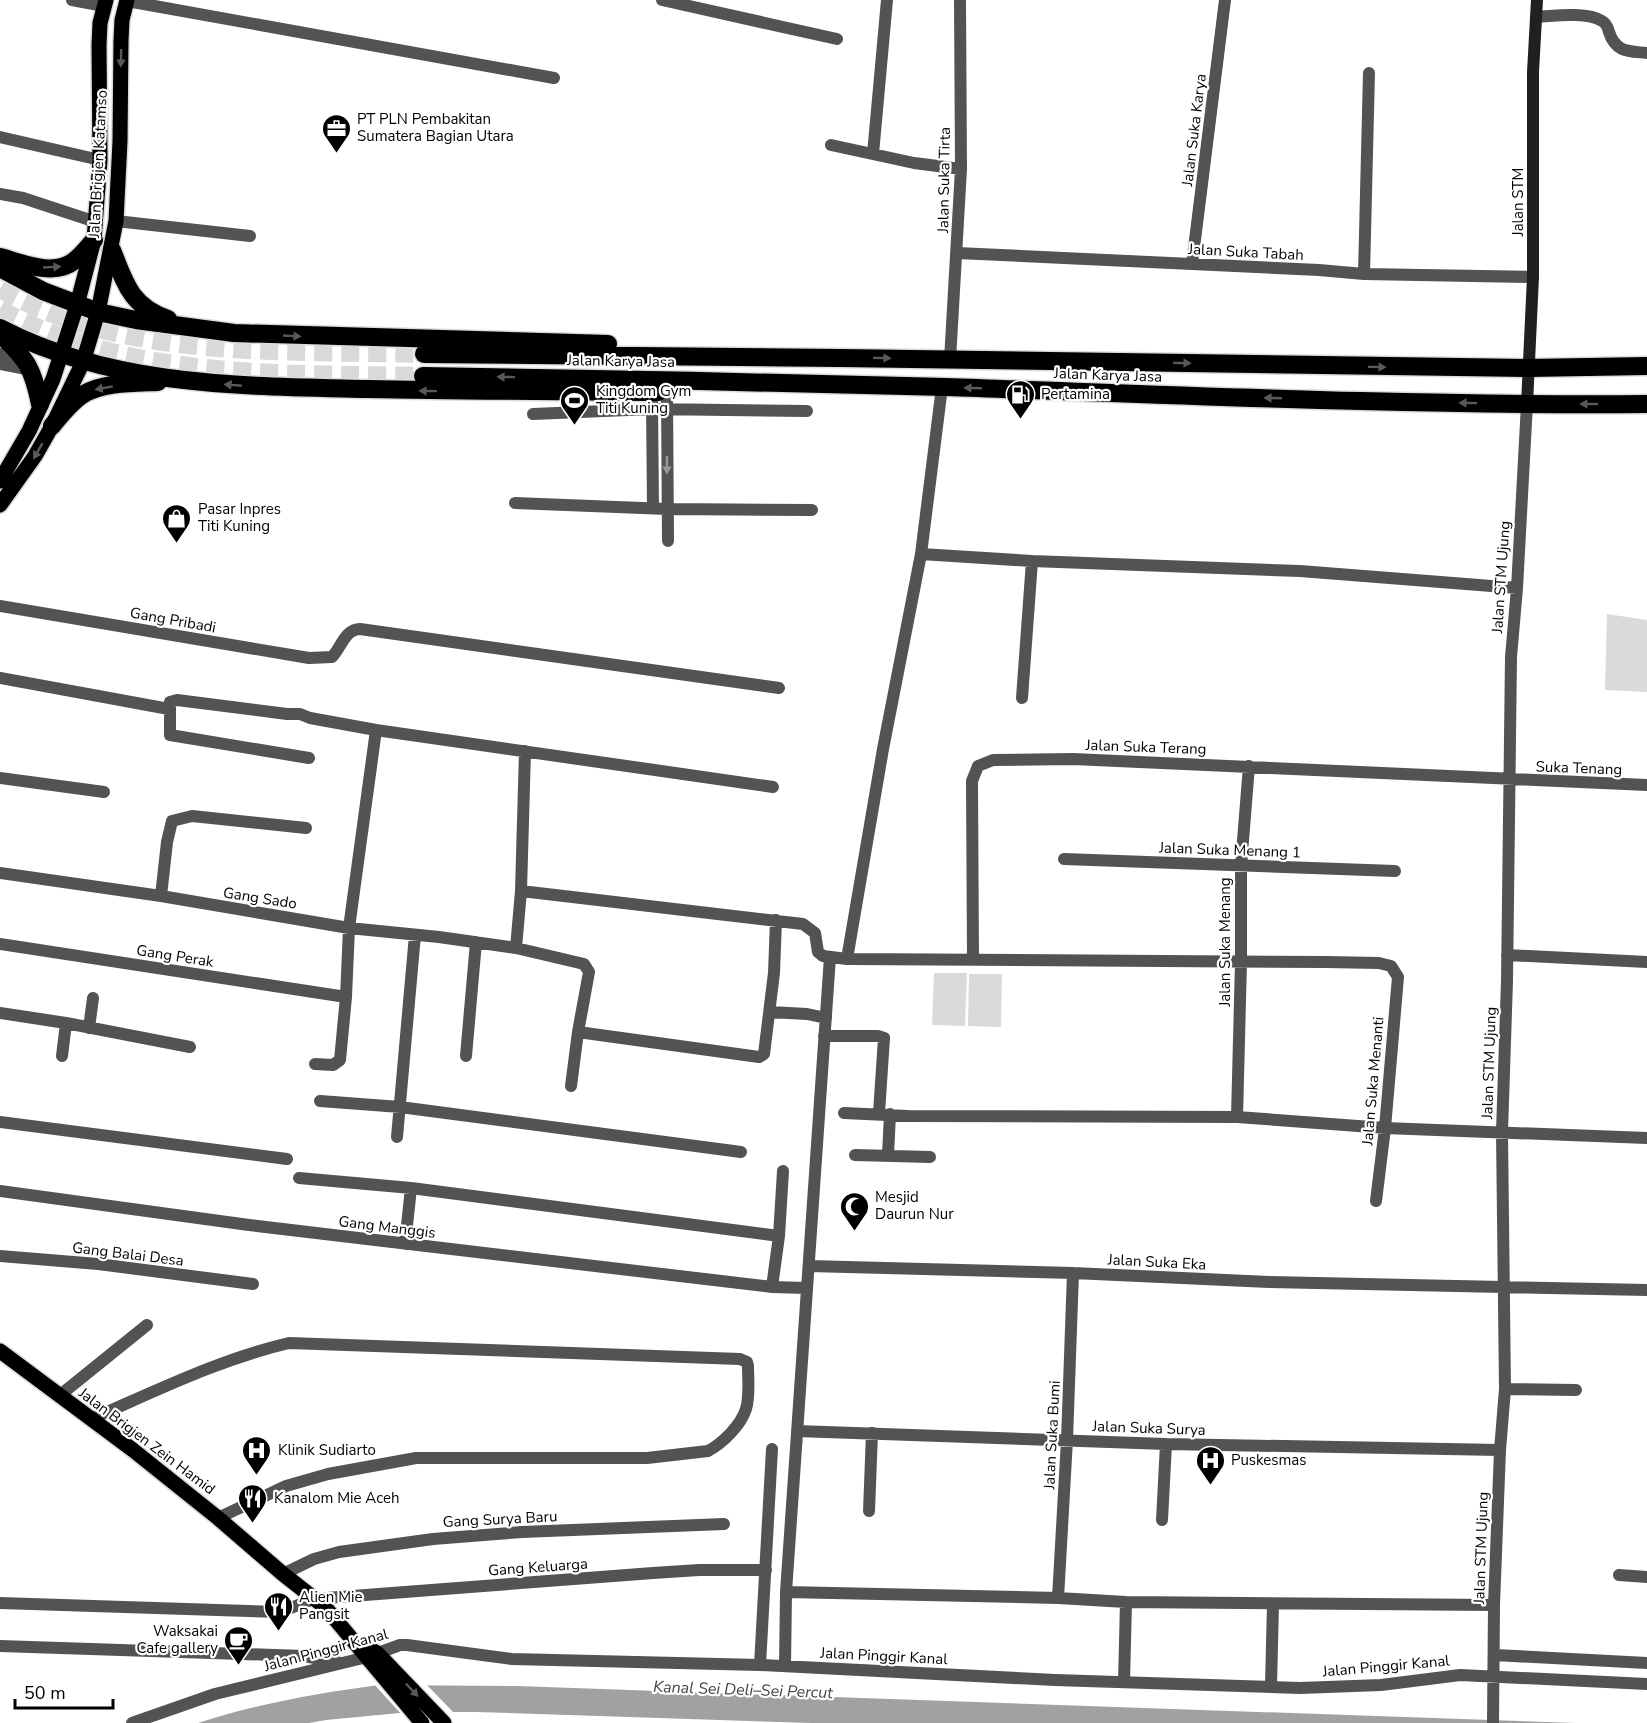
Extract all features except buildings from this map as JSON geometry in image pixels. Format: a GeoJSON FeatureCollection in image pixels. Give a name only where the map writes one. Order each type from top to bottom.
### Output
{"type":"FeatureCollection","features":[{"type":"Feature","properties":{"kind":"highway"},"geometry":{"type":"LineString","coordinates":[[0,257],[42,268],[59,268],[73,262],[95,231]]}},
{"type":"Feature","properties":{"kind":"highway"},"geometry":{"type":"LineString","coordinates":[[112,250],[127,289],[140,305],[158,316],[187,326],[234,333]]}},
{"type":"Feature","properties":{"kind":"highway"},"geometry":{"type":"LineString","coordinates":[[0,268],[43,291],[98,312],[136,320],[234,333],[717,347],[778,350],[840,358]]}},
{"type":"Feature","properties":{"kind":"highway"},"geometry":{"type":"LineString","coordinates":[[0,328],[28,343],[83,362],[183,380],[269,388],[659,401],[843,384]]}},
{"type":"Feature","properties":{"kind":"highway"},"geometry":{"type":"LineString","coordinates":[[0,333],[27,363],[35,378],[40,404]]}},
{"type":"Feature","properties":{"kind":"highway","name":"Jalan Karya Jasa"},"geometry":{"type":"LineString","coordinates":[[424,354],[1528,368],[1647,366]]}},
{"type":"Feature","properties":{"kind":"highway","name":"Jalan Karya Jasa"},"geometry":{"type":"LineString","coordinates":[[423,376],[843,384],[1261,398],[1527,404],[1647,404]]}},
{"type":"Feature","properties":{"kind":"highway"},"geometry":{"type":"LineString","coordinates":[[52,426],[80,396],[99,387],[183,380]]}},
{"type":"Feature","properties":{"kind":"main road","name":"Jalan Brigjen Katamso"},"geometry":{"type":"LineString","coordinates":[[83,362],[98,312],[116,221],[122,20],[127,1]]}},
{"type":"Feature","properties":{"kind":"main road","name":"Jalan Brigjen Katamso"},"geometry":{"type":"LineString","coordinates":[[61,354],[77,305],[95,231],[100,160],[99,45],[100,23],[105,3]]}},
{"type":"Feature","properties":{"kind":"main road"},"geometry":{"type":"LineString","coordinates":[[0,481],[12,463],[52,379],[61,354]]}},
{"type":"Feature","properties":{"kind":"main road"},"geometry":{"type":"LineString","coordinates":[[1,503],[35,456],[83,362]]}},
{"type":"Feature","properties":{"kind":"main road","name":"Jalan Brigjen Zein Hamid"},"geometry":{"type":"LineString","coordinates":[[0,1351],[218,1518],[325,1607],[348,1636],[373,1656],[444,1723]]}},
{"type":"Feature","properties":{"kind":"main road","name":"Jalan Brigjen Zein Hamid"},"geometry":{"type":"LineString","coordinates":[[373,1656],[422,1723]]}},
{"type":"Feature","properties":{"kind":"street"},"geometry":{"type":"LineString","coordinates":[[72,0],[105,3]]}},
{"type":"Feature","properties":{"kind":"street"},"geometry":{"type":"LineString","coordinates":[[662,0],[837,39]]}},
{"type":"Feature","properties":{"kind":"street"},"geometry":{"type":"LineString","coordinates":[[873,154],[887,0]]}},
{"type":"Feature","properties":{"kind":"street","name":"Jalan Suka Tirta"},"geometry":{"type":"LineString","coordinates":[[950,360],[961,169],[960,0]]}},
{"type":"Feature","properties":{"kind":"street","name":"Jalan Suka Karya"},"geometry":{"type":"LineString","coordinates":[[1192,264],[1225,0]]}},
{"type":"Feature","properties":{"kind":"street","name":"Jalan STM"},"geometry":{"type":"LineString","coordinates":[[1527,404],[1533,277],[1533,72],[1537,0]]}},
{"type":"Feature","properties":{"kind":"street"},"geometry":{"type":"LineString","coordinates":[[127,1],[554,78]]}},
{"type":"Feature","properties":{"kind":"street"},"geometry":{"type":"LineString","coordinates":[[1536,17],[1576,15],[1597,19],[1607,26],[1612,42],[1622,50],[1647,53]]}},
{"type":"Feature","properties":{"kind":"street"},"geometry":{"type":"LineString","coordinates":[[1364,274],[1369,73]]}},
{"type":"Feature","properties":{"kind":"street"},"geometry":{"type":"LineString","coordinates":[[0,137],[100,160]]}},
{"type":"Feature","properties":{"kind":"street"},"geometry":{"type":"LineString","coordinates":[[831,145],[914,163],[961,169]]}},
{"type":"Feature","properties":{"kind":"street"},"geometry":{"type":"LineString","coordinates":[[0,194],[23,198],[95,231]]}},
{"type":"Feature","properties":{"kind":"street"},"geometry":{"type":"LineString","coordinates":[[116,221],[250,236]]}},
{"type":"Feature","properties":{"kind":"street","name":"Jalan Suka Tabah"},"geometry":{"type":"LineString","coordinates":[[957,253],[1364,274],[1533,277]]}},
{"type":"Feature","properties":{"kind":"street"},"geometry":{"type":"LineString","coordinates":[[0,354],[27,363]]}},
{"type":"Feature","properties":{"kind":"street"},"geometry":{"type":"LineString","coordinates":[[0,364],[27,363]]}},
{"type":"Feature","properties":{"kind":"street"},"geometry":{"type":"LineString","coordinates":[[847,959],[883,749],[921,554],[942,387]]}},
{"type":"Feature","properties":{"kind":"street"},"geometry":{"type":"LineString","coordinates":[[653,508],[659,401]]}},
{"type":"Feature","properties":{"kind":"street"},"geometry":{"type":"LineString","coordinates":[[659,401],[668,540]]}},
{"type":"Feature","properties":{"kind":"street"},"geometry":{"type":"LineString","coordinates":[[533,414],[659,401],[807,411]]}},
{"type":"Feature","properties":{"kind":"street","name":"Jalan STM Ujung"},"geometry":{"type":"LineString","coordinates":[[1494,1723],[1494,1605],[1500,1450],[1505,1389],[1502,1132],[1511,657],[1527,404]]}},
{"type":"Feature","properties":{"kind":"street"},"geometry":{"type":"LineString","coordinates":[[515,504],[667,509],[812,510]]}},
{"type":"Feature","properties":{"kind":"street"},"geometry":{"type":"LineString","coordinates":[[921,554],[1032,561],[1300,571],[1517,588]]}},
{"type":"Feature","properties":{"kind":"street"},"geometry":{"type":"LineString","coordinates":[[1022,698],[1032,561]]}},
{"type":"Feature","properties":{"kind":"street","name":"Gang Pribadi"},"geometry":{"type":"LineString","coordinates":[[0,606],[309,658],[332,657],[347,634],[352,630],[360,629],[779,688]]}},
{"type":"Feature","properties":{"kind":"street"},"geometry":{"type":"LineString","coordinates":[[0,678],[169,709]]}},
{"type":"Feature","properties":{"kind":"street"},"geometry":{"type":"LineString","coordinates":[[309,758],[170,735],[170,702],[177,700],[300,714],[310,718],[376,730],[773,787]]}},
{"type":"Feature","properties":{"kind":"street"},"geometry":{"type":"LineString","coordinates":[[315,1064],[333,1065],[340,1060],[349,928],[376,730]]}},
{"type":"Feature","properties":{"kind":"street"},"geometry":{"type":"LineString","coordinates":[[516,948],[521,891],[525,751]]}},
{"type":"Feature","properties":{"kind":"street","name":"Jalan Suka Terang"},"geometry":{"type":"LineString","coordinates":[[973,960],[972,781],[978,766],[993,760],[1061,759],[1249,766],[1510,780]]}},
{"type":"Feature","properties":{"kind":"street","name":"Jalan Suka Menang"},"geometry":{"type":"LineString","coordinates":[[1237,1117],[1241,865],[1249,766]]}},
{"type":"Feature","properties":{"kind":"street"},"geometry":{"type":"LineString","coordinates":[[0,778],[104,792]]}},
{"type":"Feature","properties":{"kind":"street","name":"Suka Tenang"},"geometry":{"type":"LineString","coordinates":[[1510,780],[1647,785]]}},
{"type":"Feature","properties":{"kind":"street"},"geometry":{"type":"LineString","coordinates":[[161,896],[167,842],[172,821],[192,816],[306,828]]}},
{"type":"Feature","properties":{"kind":"street","name":"Jalan Suka Menang 1"},"geometry":{"type":"LineString","coordinates":[[1064,859],[1395,871]]}},
{"type":"Feature","properties":{"kind":"street","name":"Gang Sado"},"geometry":{"type":"LineString","coordinates":[[0,873],[161,896],[349,928],[516,948],[584,964],[588,968],[578,1032]]}},
{"type":"Feature","properties":{"kind":"street"},"geometry":{"type":"LineString","coordinates":[[521,891],[803,924],[815,933],[818,952],[823,956],[847,959],[1241,962]]}},
{"type":"Feature","properties":{"kind":"street"},"geometry":{"type":"LineString","coordinates":[[571,1086],[578,1032],[759,1057],[764,1054],[770,1012],[776,920]]}},
{"type":"Feature","properties":{"kind":"street"},"geometry":{"type":"LineString","coordinates":[[397,1137],[415,935]]}},
{"type":"Feature","properties":{"kind":"street"},"geometry":{"type":"LineString","coordinates":[[466,1056],[476,942]]}},
{"type":"Feature","properties":{"kind":"street","name":"Gang Perak"},"geometry":{"type":"LineString","coordinates":[[0,944],[346,997]]}},
{"type":"Feature","properties":{"kind":"street"},"geometry":{"type":"LineString","coordinates":[[1507,955],[1647,962]]}},
{"type":"Feature","properties":{"kind":"street"},"geometry":{"type":"LineString","coordinates":[[785,1666],[786,1592],[830,957]]}},
{"type":"Feature","properties":{"kind":"street","name":"Jalan Suka Menanti"},"geometry":{"type":"LineString","coordinates":[[1241,962],[1378,963],[1391,966],[1398,976],[1385,1128],[1376,1201]]}},
{"type":"Feature","properties":{"kind":"street"},"geometry":{"type":"LineString","coordinates":[[89,1028],[93,998]]}},
{"type":"Feature","properties":{"kind":"street"},"geometry":{"type":"LineString","coordinates":[[770,1012],[826,1018]]}},
{"type":"Feature","properties":{"kind":"street"},"geometry":{"type":"LineString","coordinates":[[0,1013],[190,1047]]}},
{"type":"Feature","properties":{"kind":"street"},"geometry":{"type":"LineString","coordinates":[[62,1056],[66,1023]]}},
{"type":"Feature","properties":{"kind":"street"},"geometry":{"type":"LineString","coordinates":[[824,1036],[884,1038],[884,1114],[888,1155]]}},
{"type":"Feature","properties":{"kind":"street"},"geometry":{"type":"LineString","coordinates":[[320,1101],[400,1107],[741,1152]]}},
{"type":"Feature","properties":{"kind":"street"},"geometry":{"type":"LineString","coordinates":[[844,1113],[1100,1118],[1237,1117],[1385,1128],[1647,1138]]}},
{"type":"Feature","properties":{"kind":"street"},"geometry":{"type":"LineString","coordinates":[[0,1122],[287,1159]]}},
{"type":"Feature","properties":{"kind":"street"},"geometry":{"type":"LineString","coordinates":[[855,1155],[930,1157]]}},
{"type":"Feature","properties":{"kind":"street"},"geometry":{"type":"LineString","coordinates":[[772,1287],[779,1236],[783,1171]]}},
{"type":"Feature","properties":{"kind":"street"},"geometry":{"type":"LineString","coordinates":[[299,1178],[411,1188],[779,1236]]}},
{"type":"Feature","properties":{"kind":"street"},"geometry":{"type":"LineString","coordinates":[[405,1244],[411,1188]]}},
{"type":"Feature","properties":{"kind":"street","name":"Gang Manggis"},"geometry":{"type":"LineString","coordinates":[[0,1191],[405,1244],[772,1287],[806,1288]]}},
{"type":"Feature","properties":{"kind":"street","name":"Gang Balai Desa"},"geometry":{"type":"LineString","coordinates":[[0,1256],[98,1264],[253,1284]]}},
{"type":"Feature","properties":{"kind":"street","name":"Jalan Suka Eka"},"geometry":{"type":"LineString","coordinates":[[809,1266],[1073,1273],[1248,1281],[1647,1290]]}},
{"type":"Feature","properties":{"kind":"street","name":"Jalan Suka Bumi"},"geometry":{"type":"LineString","coordinates":[[1058,1598],[1073,1273]]}},
{"type":"Feature","properties":{"kind":"street"},"geometry":{"type":"LineString","coordinates":[[59,1396],[147,1325]]}},
{"type":"Feature","properties":{"kind":"street"},"geometry":{"type":"LineString","coordinates":[[91,1419],[179,1380],[255,1352],[289,1343],[740,1359],[748,1365],[747,1407],[742,1419],[717,1446],[698,1454],[647,1458],[416,1458],[328,1474],[286,1486],[218,1518]]}},
{"type":"Feature","properties":{"kind":"street"},"geometry":{"type":"LineString","coordinates":[[1505,1389],[1575,1390]]}},
{"type":"Feature","properties":{"kind":"street","name":"Jalan Suka Surya"},"geometry":{"type":"LineString","coordinates":[[797,1431],[1166,1444],[1500,1450]]}},
{"type":"Feature","properties":{"kind":"street"},"geometry":{"type":"LineString","coordinates":[[869,1512],[872,1433]]}},
{"type":"Feature","properties":{"kind":"street"},"geometry":{"type":"LineString","coordinates":[[1162,1520],[1166,1444]]}},
{"type":"Feature","properties":{"kind":"street"},"geometry":{"type":"LineString","coordinates":[[760,1665],[772,1449]]}},
{"type":"Feature","properties":{"kind":"street","name":"Gang Surya Baru"},"geometry":{"type":"LineString","coordinates":[[283,1574],[314,1559],[339,1552],[433,1539],[522,1532],[724,1524]]}},
{"type":"Feature","properties":{"kind":"street","name":"Gang Keluarga"},"geometry":{"type":"LineString","coordinates":[[0,1603],[281,1612],[313,1599],[652,1573],[766,1570]]}},
{"type":"Feature","properties":{"kind":"street"},"geometry":{"type":"LineString","coordinates":[[1619,1575],[1647,1577]]}},
{"type":"Feature","properties":{"kind":"street"},"geometry":{"type":"LineString","coordinates":[[786,1592],[1058,1598],[1126,1602],[1494,1605]]}},
{"type":"Feature","properties":{"kind":"street"},"geometry":{"type":"LineString","coordinates":[[1124,1682],[1126,1602]]}},
{"type":"Feature","properties":{"kind":"street"},"geometry":{"type":"LineString","coordinates":[[1271,1686],[1273,1604]]}},
{"type":"Feature","properties":{"kind":"street","name":"Jalan Pinggir Kanal"},"geometry":{"type":"LineString","coordinates":[[132,1723],[215,1694],[373,1656],[400,1645],[512,1659],[760,1665],[1300,1688],[1380,1685],[1460,1675],[1495,1679],[1647,1684]]}},
{"type":"Feature","properties":{"kind":"street"},"geometry":{"type":"LineString","coordinates":[[0,1646],[304,1656],[342,1662]]}},
{"type":"Feature","properties":{"kind":"street"},"geometry":{"type":"LineString","coordinates":[[1495,1655],[1647,1663]]}},
{"type":"Feature","properties":{"kind":"shaded area"},"geometry":{"type":"Polygon","coordinates":[[[1607,614],[1647,620],[1647,692],[1605,690],[1607,614]]]}},
{"type":"Feature","properties":{"kind":"shaded area"},"geometry":{"type":"Polygon","coordinates":[[[934,973],[967,973],[965,1026],[932,1025],[934,973]]]}},
{"type":"Feature","properties":{"kind":"shaded area"},"geometry":{"type":"Polygon","coordinates":[[[969,974],[1002,974],[1001,1027],[968,1026],[969,974]]]}},
{"type":"Feature","properties":{"kind":"shaded area"},"geometry":{"type":"Polygon","coordinates":[[[379,1685],[517,1686],[1576,1723],[811,1723],[476,1712],[410,1712],[309,1723],[198,1723],[288,1700],[379,1685]]]}},
{"type":"Feature","properties":{"kind":"pier"},"geometry":{"type":"Polygon","coordinates":[[[424,1682],[456,1715],[402,1715],[373,1683],[424,1682]]]}},
{"type":"Feature","properties":{"kind":"tunnel"},"geometry":{"type":"LineString","coordinates":[[0,289],[48,312],[99,329],[152,340],[261,351],[424,354]]}},
{"type":"Feature","properties":{"kind":"tunnel"},"geometry":{"type":"LineString","coordinates":[[0,309],[49,332],[100,349],[152,361],[261,372],[423,376]]}},
{"type":"Feature","properties":{"kind":"place","name":"PT PLN Pembakitan Sumatera Bagian Utara"},"geometry":{"type":"Point","coordinates":[336,154]}},
{"type":"Feature","properties":{"kind":"place","name":"Pertamina"},"geometry":{"type":"Point","coordinates":[1020,420]}},
{"type":"Feature","properties":{"kind":"place","name":"Kingdom Gym Titi Kuning"},"geometry":{"type":"Point","coordinates":[575,426]}},
{"type":"Feature","properties":{"kind":"place","name":"Pasar Inpres Titi Kuning"},"geometry":{"type":"Point","coordinates":[177,544]}},
{"type":"Feature","properties":{"kind":"place","name":"Mesjid Daurun Nur"},"geometry":{"type":"Point","coordinates":[854,1232]}},
{"type":"Feature","properties":{"kind":"place","name":"Klinik Sudiarto"},"geometry":{"type":"Point","coordinates":[257,1476]}},
{"type":"Feature","properties":{"kind":"place","name":"Puskesmas"},"geometry":{"type":"Point","coordinates":[1210,1486]}},
{"type":"Feature","properties":{"kind":"place","name":"Kanalom Mie Aceh"},"geometry":{"type":"Point","coordinates":[253,1524]}},
{"type":"Feature","properties":{"kind":"place","name":"Alien Mie Pangsit"},"geometry":{"type":"Point","coordinates":[278,1632]}},
{"type":"Feature","properties":{"kind":"place","name":"Waksakai Cafe gallery"},"geometry":{"type":"Point","coordinates":[239,1666]}},
{"type":"Feature","properties":{"kind":"water label","name":"Kanal Sei Deli–Sei Percut"},"geometry":{"type":"Point","coordinates":[743,1690]}}]}
